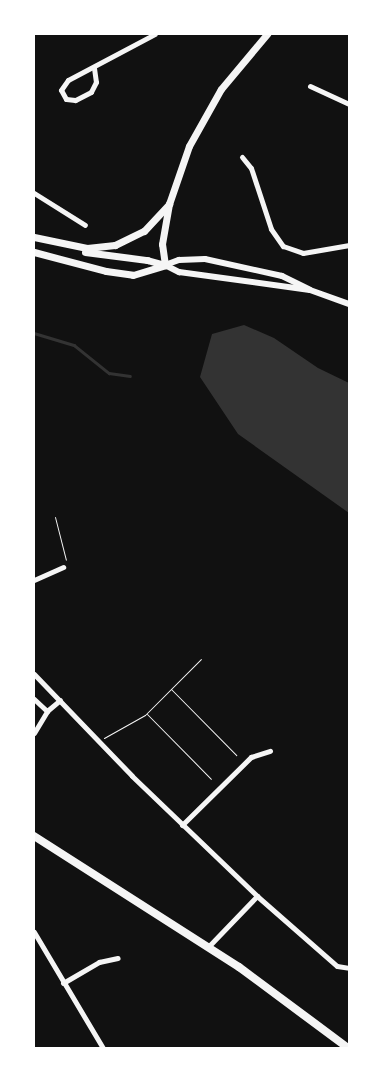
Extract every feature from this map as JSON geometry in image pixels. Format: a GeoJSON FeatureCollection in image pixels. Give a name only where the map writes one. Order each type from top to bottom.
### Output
{"type":"FeatureCollection","features":[{"type":"Feature","properties":{"kind":"main road"},"geometry":{"type":"LineString","coordinates":[[165,265],[162,244],[169,204],[189,146],[221,88],[266,34]]}},
{"type":"Feature","properties":{"kind":"main road"},"geometry":{"type":"LineString","coordinates":[[34,237],[87,248],[115,245],[144,231],[169,204]]}},
{"type":"Feature","properties":{"kind":"main road"},"geometry":{"type":"LineString","coordinates":[[34,242],[148,260],[165,265]]}},
{"type":"Feature","properties":{"kind":"main road"},"geometry":{"type":"LineString","coordinates":[[34,252],[106,271],[133,275],[165,265]]}},
{"type":"Feature","properties":{"kind":"main road"},"geometry":{"type":"LineString","coordinates":[[34,836],[263,984],[348,1048]]}},
{"type":"Feature","properties":{"kind":"street"},"geometry":{"type":"LineString","coordinates":[[94,68],[96,82],[91,92],[75,100],[66,99],[61,90],[68,80],[94,68],[155,34]]}},
{"type":"Feature","properties":{"kind":"street"},"geometry":{"type":"LineString","coordinates":[[310,86],[349,104]]}},
{"type":"Feature","properties":{"kind":"street"},"geometry":{"type":"LineString","coordinates":[[242,157],[251,168],[271,229],[283,246],[303,253],[349,245]]}},
{"type":"Feature","properties":{"kind":"street"},"geometry":{"type":"LineString","coordinates":[[34,192],[85,225]]}},
{"type":"Feature","properties":{"kind":"street"},"geometry":{"type":"LineString","coordinates":[[165,265],[179,260],[205,260],[282,276],[302,283],[310,290]]}},
{"type":"Feature","properties":{"kind":"street"},"geometry":{"type":"LineString","coordinates":[[165,265],[179,272],[310,290],[349,304]]}},
{"type":"Feature","properties":{"kind":"street"},"geometry":{"type":"LineString","coordinates":[[34,580],[63,568]]}},
{"type":"Feature","properties":{"kind":"street"},"geometry":{"type":"LineString","coordinates":[[34,674],[182,825],[257,896],[337,966],[349,968]]}},
{"type":"Feature","properties":{"kind":"street"},"geometry":{"type":"LineString","coordinates":[[34,699],[47,711]]}},
{"type":"Feature","properties":{"kind":"street"},"geometry":{"type":"LineString","coordinates":[[34,733],[47,711],[60,700]]}},
{"type":"Feature","properties":{"kind":"street"},"geometry":{"type":"LineString","coordinates":[[182,825],[251,757],[270,751]]}},
{"type":"Feature","properties":{"kind":"street"},"geometry":{"type":"LineString","coordinates":[[208,947],[257,896]]}},
{"type":"Feature","properties":{"kind":"street"},"geometry":{"type":"LineString","coordinates":[[34,932],[103,1048]]}},
{"type":"Feature","properties":{"kind":"street"},"geometry":{"type":"LineString","coordinates":[[63,982],[99,962],[118,958]]}},
{"type":"Feature","properties":{"kind":"path"},"geometry":{"type":"LineString","coordinates":[[55,517],[66,557],[63,568]]}},
{"type":"Feature","properties":{"kind":"path"},"geometry":{"type":"LineString","coordinates":[[99,740],[146,713],[201,659]]}},
{"type":"Feature","properties":{"kind":"path"},"geometry":{"type":"LineString","coordinates":[[170,689],[236,754]]}},
{"type":"Feature","properties":{"kind":"path"},"geometry":{"type":"LineString","coordinates":[[146,713],[211,778]]}},
{"type":"Feature","properties":{"kind":"shaded area"},"geometry":{"type":"Polygon","coordinates":[[[244,325],[274,338],[318,368],[349,383],[349,513],[238,434],[200,377],[212,334],[244,325]]]}},
{"type":"Feature","properties":{"kind":"waterway"},"geometry":{"type":"LineString","coordinates":[[34,333],[74,345],[109,373],[130,376]]}}]}
